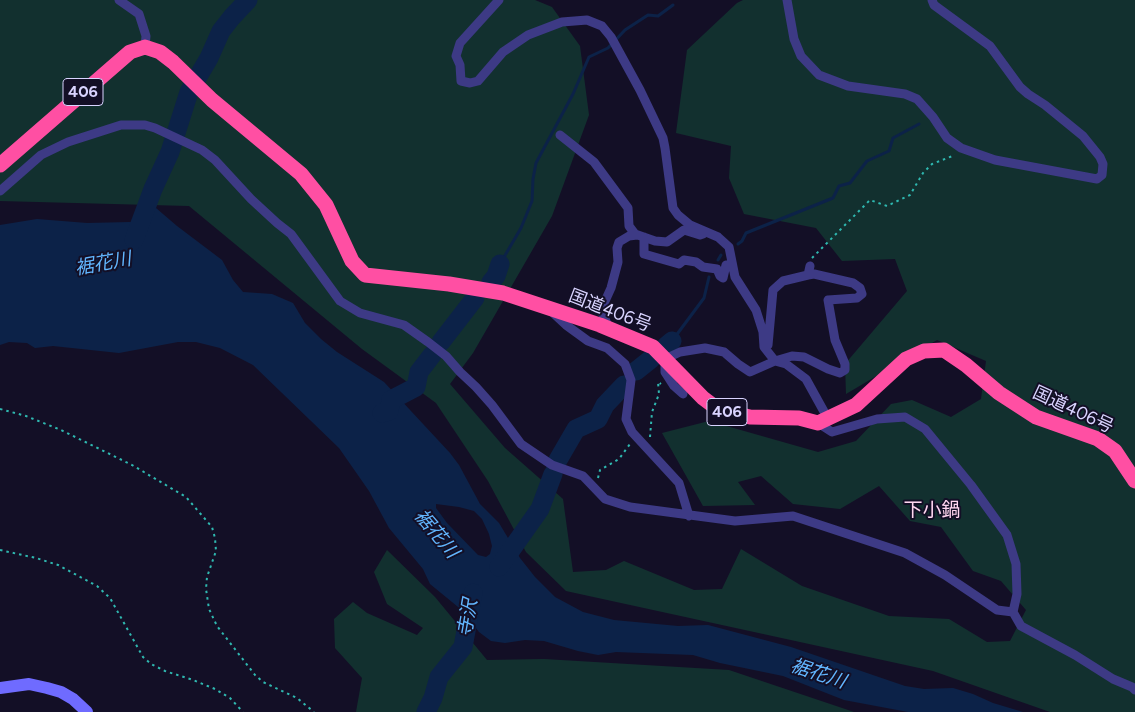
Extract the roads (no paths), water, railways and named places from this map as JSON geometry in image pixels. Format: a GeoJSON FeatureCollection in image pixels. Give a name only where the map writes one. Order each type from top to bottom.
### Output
{"type":"FeatureCollection","features":[{"type":"Feature","properties":{"kind":"highway","name":"国道406号"},"geometry":{"type":"LineString","coordinates":[[145,47],[160,52],[173,62],[212,100],[300,174],[326,205],[352,261],[365,275],[449,284],[503,293],[609,328],[653,348],[703,398],[719,410],[750,417],[822,420],[856,405],[906,358],[924,351],[944,350],[966,365],[999,394],[1036,417],[1098,440],[1115,451],[1135,481]]}},
{"type":"Feature","properties":{"kind":"highway","name":"406"},"geometry":{"type":"LineString","coordinates":[[0,165],[126,55],[145,47]]}},
{"type":"Feature","properties":{"kind":"street"},"geometry":{"type":"LineString","coordinates":[[119,0],[139,14],[146,36],[145,47]]}},
{"type":"Feature","properties":{"kind":"street"},"geometry":{"type":"LineString","coordinates":[[499,0],[460,43],[456,56],[460,65],[461,80],[470,83],[478,81],[503,52],[528,35],[562,22],[587,20],[602,26],[611,36],[663,138],[666,148],[673,208],[690,225],[718,237],[729,247],[735,277],[756,310],[763,332],[764,347],[775,361],[786,364],[806,379],[822,420],[832,432],[877,419],[904,417],[925,429],[971,485],[1007,535],[1016,564],[1017,594],[1013,612],[1021,626],[1135,690]]}},
{"type":"Feature","properties":{"kind":"street"},"geometry":{"type":"LineString","coordinates":[[787,0],[794,39],[801,56],[819,75],[848,86],[905,94],[917,99],[933,117],[947,138],[960,148],[995,160],[1098,179],[1102,175],[1103,164],[1100,157],[1083,136],[1020,87],[990,46],[934,5],[932,0]]}},
{"type":"Feature","properties":{"kind":"street"},"geometry":{"type":"LineString","coordinates":[[0,191],[5,189],[41,155],[68,142],[121,125],[145,125],[162,132],[202,150],[215,160],[250,199],[276,223],[292,234],[340,301],[360,313],[404,325],[446,356],[492,405],[521,444],[552,465],[582,476],[604,498],[630,507],[735,521],[793,516],[905,553],[945,575],[997,610],[1013,612]]}},
{"type":"Feature","properties":{"kind":"street"},"geometry":{"type":"LineString","coordinates":[[560,135],[594,162],[628,208],[629,226],[634,234],[655,241],[667,242],[684,230],[700,235],[708,233]]}},
{"type":"Feature","properties":{"kind":"street"},"geometry":{"type":"LineString","coordinates":[[609,328],[601,310],[611,288],[618,262],[617,248],[619,242],[630,236],[641,236]]}},
{"type":"Feature","properties":{"kind":"street"},"geometry":{"type":"LineString","coordinates":[[641,236],[644,254],[679,264],[684,260],[696,262],[703,267],[717,269],[722,278],[726,265],[733,267]]}},
{"type":"Feature","properties":{"kind":"street"},"geometry":{"type":"LineString","coordinates":[[682,394],[674,386],[666,372],[665,359],[680,352],[705,348],[724,352],[750,372],[792,356],[804,357],[840,373],[845,370],[845,364],[835,340],[828,300],[857,298],[862,294],[860,288],[853,283],[814,274],[809,271],[783,281],[773,290],[767,351]]}},
{"type":"Feature","properties":{"kind":"street"},"geometry":{"type":"LineString","coordinates":[[545,306],[566,325],[588,340],[607,348],[625,364],[631,380],[626,419],[632,432],[679,483],[689,516]]}},
{"type":"Feature","properties":{"kind":"street"},"geometry":{"type":"LineString","coordinates":[[0,688],[29,684],[47,688],[61,692],[73,699],[87,712]]}},
{"type":"Feature","properties":{"kind":"water","name":"裾花川"},"geometry":{"type":"Polygon","coordinates":[[[156,208],[222,260],[233,280],[243,292],[272,294],[293,303],[305,323],[321,339],[337,352],[384,382],[450,453],[459,465],[480,504],[499,523],[520,558],[535,577],[555,597],[583,612],[614,620],[678,626],[708,625],[791,647],[905,686],[924,689],[953,688],[1023,712],[908,712],[844,700],[783,676],[720,663],[693,655],[616,652],[598,655],[544,641],[525,640],[505,643],[491,641],[479,632],[463,611],[430,584],[423,569],[389,528],[369,491],[339,448],[253,365],[220,348],[196,342],[178,342],[119,353],[53,346],[35,348],[27,343],[9,342],[0,345],[0,225],[37,219],[87,223],[131,222],[156,208]],[[436,504],[436,508],[447,523],[478,555],[486,557],[490,554],[492,546],[482,519],[474,511],[436,504]]]}},
{"type":"Feature","properties":{"kind":"waterway","name":"裾花川"},"geometry":{"type":"LineString","coordinates":[[134,240],[153,189],[170,152],[189,92],[209,58],[221,31],[248,0]]}},
{"type":"Feature","properties":{"kind":"waterway"},"geometry":{"type":"LineString","coordinates":[[500,264],[521,228],[532,201],[536,163],[573,94],[589,57],[608,48],[625,30],[648,15],[658,16],[673,5]]}},
{"type":"Feature","properties":{"kind":"waterway"},"geometry":{"type":"LineString","coordinates":[[738,244],[746,233],[833,198],[839,186],[850,183],[867,161],[889,151],[893,138],[919,124]]}},
{"type":"Feature","properties":{"kind":"waterway"},"geometry":{"type":"LineString","coordinates":[[718,260],[721,255]]}},
{"type":"Feature","properties":{"kind":"waterway"},"geometry":{"type":"LineString","coordinates":[[491,282],[496,276],[500,264]]}},
{"type":"Feature","properties":{"kind":"waterway"},"geometry":{"type":"LineString","coordinates":[[672,341],[704,298],[709,277]]}},
{"type":"Feature","properties":{"kind":"waterway"},"geometry":{"type":"LineString","coordinates":[[441,342],[475,298]]}},
{"type":"Feature","properties":{"kind":"waterway"},"geometry":{"type":"LineString","coordinates":[[666,346],[672,341]]}},
{"type":"Feature","properties":{"kind":"waterway"},"geometry":{"type":"LineString","coordinates":[[382,413],[389,411],[391,400],[416,387],[419,372],[432,355]]}},
{"type":"Feature","properties":{"kind":"waterway"},"geometry":{"type":"LineString","coordinates":[[636,371],[651,359]]}},
{"type":"Feature","properties":{"kind":"waterway"},"geometry":{"type":"LineString","coordinates":[[558,460],[576,429],[598,419],[605,405],[624,385]]}},
{"type":"Feature","properties":{"kind":"waterway"},"geometry":{"type":"LineString","coordinates":[[499,567],[540,509],[553,474]]}},
{"type":"Feature","properties":{"kind":"waterway","name":"寺沢"},"geometry":{"type":"LineString","coordinates":[[426,712],[433,698],[439,677],[463,647],[473,593]]}},
{"type":"Feature","properties":{"kind":"district","name":"下小鍋"},"geometry":{"type":"Point","coordinates":[932,510]}}]}
